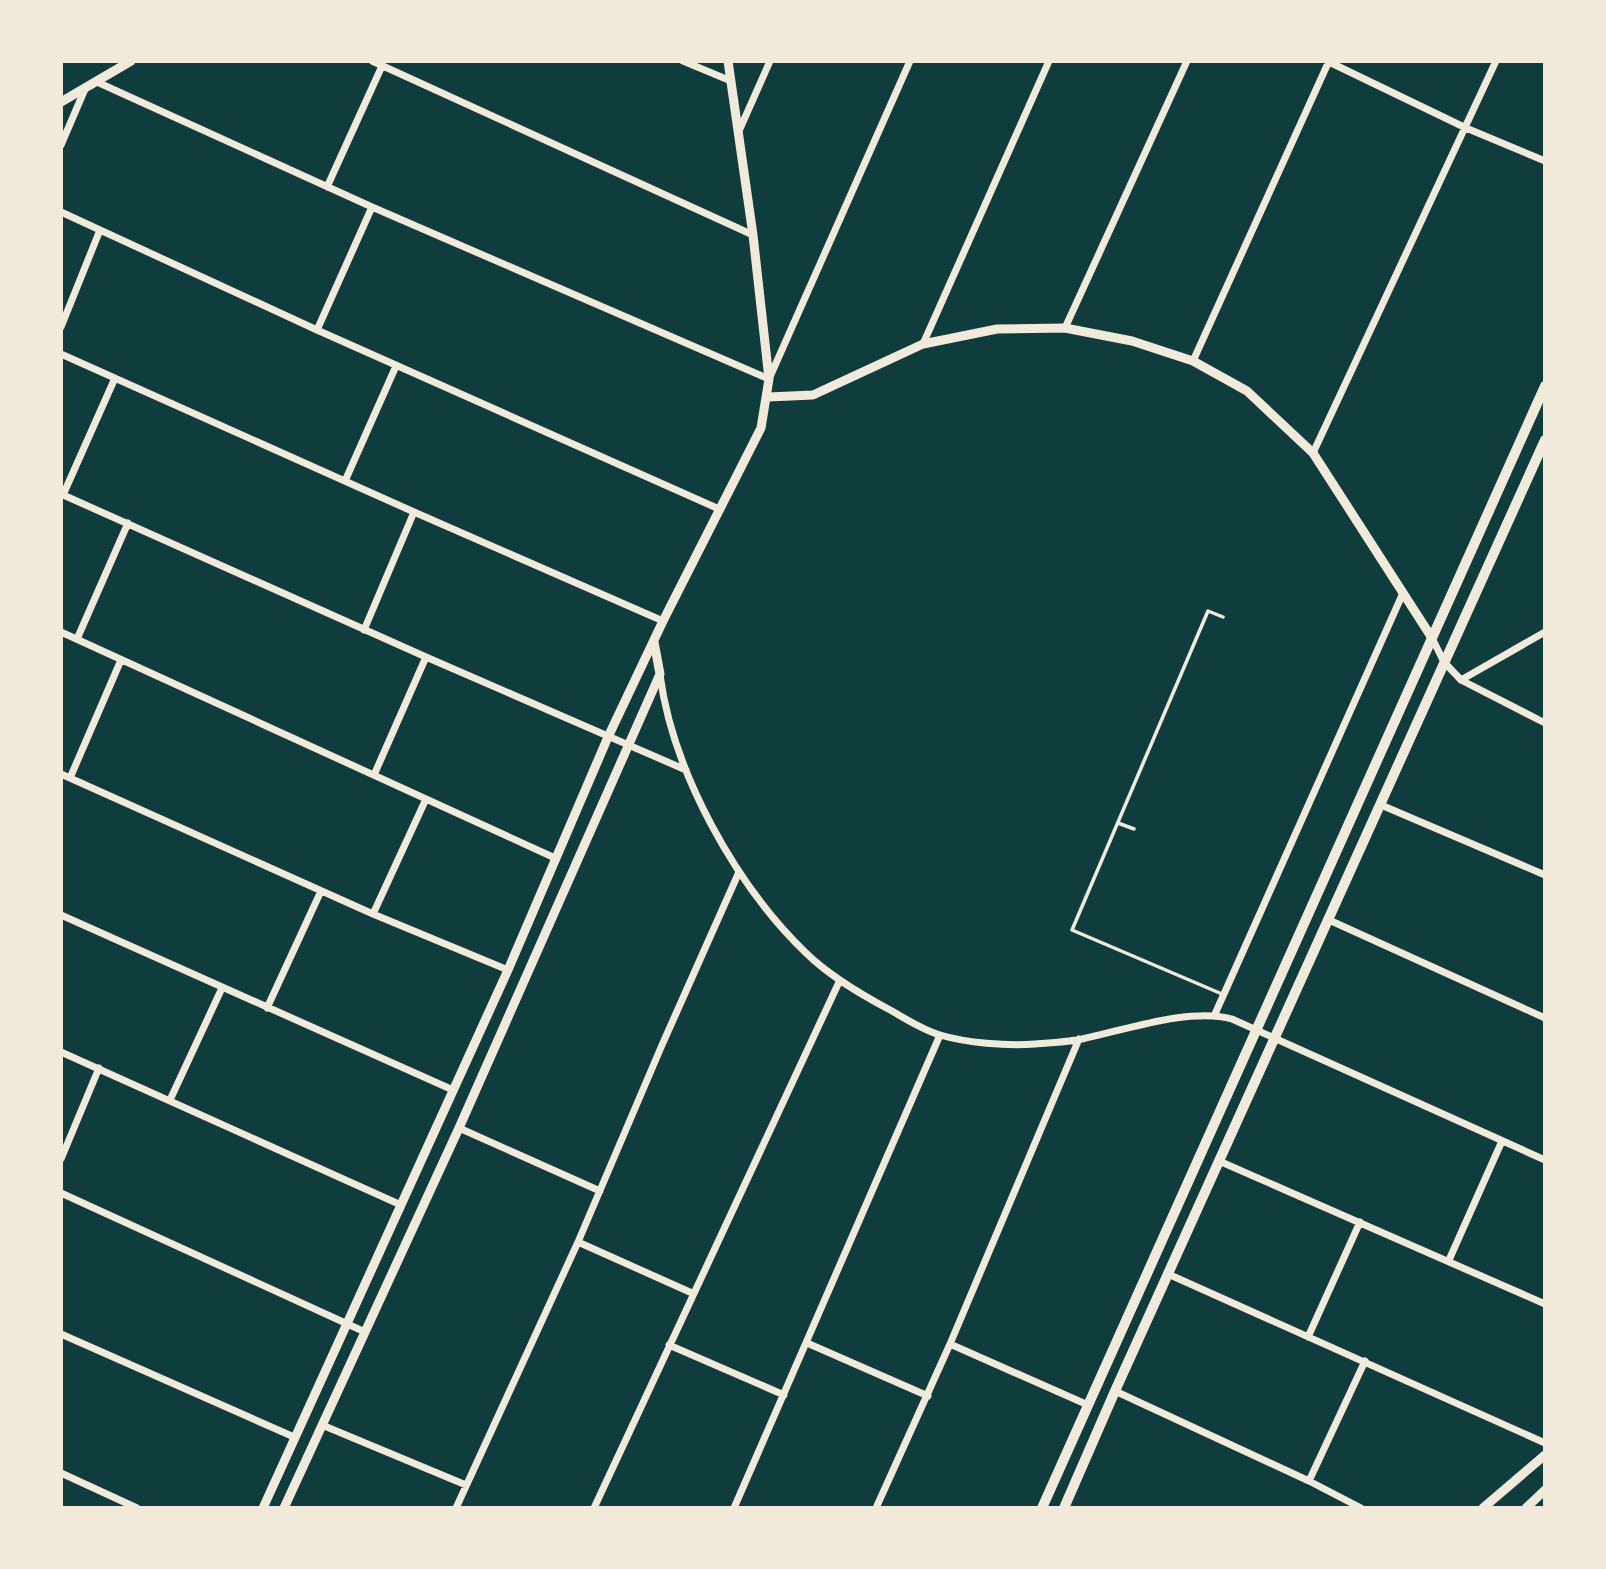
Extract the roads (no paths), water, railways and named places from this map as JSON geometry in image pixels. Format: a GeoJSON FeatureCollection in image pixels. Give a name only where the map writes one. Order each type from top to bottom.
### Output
{"type":"FeatureCollection","features":[{"type":"Feature","properties":{"kind":"main road"},"geometry":{"type":"LineString","coordinates":[[1042,1508],[1545,386]]}},
{"type":"Feature","properties":{"kind":"main road"},"geometry":{"type":"LineString","coordinates":[[1064,1508],[1545,440]]}},
{"type":"Feature","properties":{"kind":"street"},"geometry":{"type":"LineString","coordinates":[[61,102],[131,61]]}},
{"type":"Feature","properties":{"kind":"street"},"geometry":{"type":"LineString","coordinates":[[372,61],[753,235]]}},
{"type":"Feature","properties":{"kind":"street"},"geometry":{"type":"LineString","coordinates":[[683,61],[731,81]]}},
{"type":"Feature","properties":{"kind":"street"},"geometry":{"type":"LineString","coordinates":[[263,1508],[508,970],[608,737],[663,621],[761,428],[769,379],[753,235],[728,61]]}},
{"type":"Feature","properties":{"kind":"street"},"geometry":{"type":"LineString","coordinates":[[738,132],[770,61]]}},
{"type":"Feature","properties":{"kind":"street"},"geometry":{"type":"LineString","coordinates":[[769,379],[910,61]]}},
{"type":"Feature","properties":{"kind":"street"},"geometry":{"type":"LineString","coordinates":[[923,344],[1049,61]]}},
{"type":"Feature","properties":{"kind":"street"},"geometry":{"type":"LineString","coordinates":[[1065,328],[1187,61]]}},
{"type":"Feature","properties":{"kind":"street"},"geometry":{"type":"LineString","coordinates":[[1193,361],[1328,61],[1466,128],[1545,161]]}},
{"type":"Feature","properties":{"kind":"street"},"geometry":{"type":"LineString","coordinates":[[1314,453],[1496,61]]}},
{"type":"Feature","properties":{"kind":"street"},"geometry":{"type":"LineString","coordinates":[[327,187],[382,66]]}},
{"type":"Feature","properties":{"kind":"street"},"geometry":{"type":"LineString","coordinates":[[97,82],[372,207],[769,379]]}},
{"type":"Feature","properties":{"kind":"street"},"geometry":{"type":"LineString","coordinates":[[61,145],[85,89]]}},
{"type":"Feature","properties":{"kind":"street"},"geometry":{"type":"LineString","coordinates":[[317,330],[372,207]]}},
{"type":"Feature","properties":{"kind":"street"},"geometry":{"type":"LineString","coordinates":[[61,212],[396,366],[719,509]]}},
{"type":"Feature","properties":{"kind":"street"},"geometry":{"type":"LineString","coordinates":[[61,327],[100,230]]}},
{"type":"Feature","properties":{"kind":"street"},"geometry":{"type":"LineString","coordinates":[[768,397],[813,395],[923,344],[996,329],[1065,328],[1132,341],[1193,361],[1247,391],[1314,453],[1432,638],[1444,662],[1461,680],[1545,723]]}},
{"type":"Feature","properties":{"kind":"street"},"geometry":{"type":"LineString","coordinates":[[61,354],[663,621]]}},
{"type":"Feature","properties":{"kind":"street"},"geometry":{"type":"LineString","coordinates":[[345,481],[396,366]]}},
{"type":"Feature","properties":{"kind":"street"},"geometry":{"type":"LineString","coordinates":[[116,378],[62,495],[686,770]]}},
{"type":"Feature","properties":{"kind":"street"},"geometry":{"type":"LineString","coordinates":[[364,630],[414,512]]}},
{"type":"Feature","properties":{"kind":"street"},"geometry":{"type":"LineString","coordinates":[[77,639],[128,523]]}},
{"type":"Feature","properties":{"kind":"street"},"geometry":{"type":"LineString","coordinates":[[1215,1014],[1403,593]]}},
{"type":"Feature","properties":{"kind":"street"},"geometry":{"type":"LineString","coordinates":[[61,632],[555,858]]}},
{"type":"Feature","properties":{"kind":"street"},"geometry":{"type":"LineString","coordinates":[[1461,680],[1545,632]]}},
{"type":"Feature","properties":{"kind":"street"},"geometry":{"type":"LineString","coordinates":[[654,641],[664,704],[674,740],[712,824],[739,872],[769,912],[806,953],[840,980],[881,1005],[940,1035],[999,1044],[1079,1040],[1184,1017],[1215,1014],[1545,1160]]}},
{"type":"Feature","properties":{"kind":"street"},"geometry":{"type":"LineString","coordinates":[[374,775],[426,657]]}},
{"type":"Feature","properties":{"kind":"street"},"geometry":{"type":"LineString","coordinates":[[70,778],[121,660]]}},
{"type":"Feature","properties":{"kind":"street"},"geometry":{"type":"LineString","coordinates":[[284,1508],[459,1128],[660,674]]}},
{"type":"Feature","properties":{"kind":"street"},"geometry":{"type":"LineString","coordinates":[[61,774],[320,891],[508,970]]}},
{"type":"Feature","properties":{"kind":"street"},"geometry":{"type":"LineString","coordinates":[[373,914],[426,799]]}},
{"type":"Feature","properties":{"kind":"street"},"geometry":{"type":"LineString","coordinates":[[1381,805],[1545,875]]}},
{"type":"Feature","properties":{"kind":"street"},"geometry":{"type":"LineString","coordinates":[[456,1508],[578,1242],[739,872]]}},
{"type":"Feature","properties":{"kind":"street"},"geometry":{"type":"LineString","coordinates":[[267,1008],[320,891]]}},
{"type":"Feature","properties":{"kind":"street"},"geometry":{"type":"LineString","coordinates":[[61,915],[453,1090]]}},
{"type":"Feature","properties":{"kind":"street"},"geometry":{"type":"LineString","coordinates":[[1329,920],[1545,1018]]}},
{"type":"Feature","properties":{"kind":"street"},"geometry":{"type":"LineString","coordinates":[[594,1508],[840,980]]}},
{"type":"Feature","properties":{"kind":"street"},"geometry":{"type":"LineString","coordinates":[[170,1100],[222,988]]}},
{"type":"Feature","properties":{"kind":"street"},"geometry":{"type":"LineString","coordinates":[[734,1508],[940,1035]]}},
{"type":"Feature","properties":{"kind":"street"},"geometry":{"type":"LineString","coordinates":[[876,1508],[928,1396],[1079,1040]]}},
{"type":"Feature","properties":{"kind":"street"},"geometry":{"type":"LineString","coordinates":[[61,1052],[401,1205]]}},
{"type":"Feature","properties":{"kind":"street"},"geometry":{"type":"LineString","coordinates":[[61,1159],[99,1068]]}},
{"type":"Feature","properties":{"kind":"street"},"geometry":{"type":"LineString","coordinates":[[459,1128],[600,1191]]}},
{"type":"Feature","properties":{"kind":"street"},"geometry":{"type":"LineString","coordinates":[[1449,1260],[1502,1142]]}},
{"type":"Feature","properties":{"kind":"street"},"geometry":{"type":"LineString","coordinates":[[1219,1161],[1545,1304]]}},
{"type":"Feature","properties":{"kind":"street"},"geometry":{"type":"LineString","coordinates":[[61,1193],[365,1332]]}},
{"type":"Feature","properties":{"kind":"street"},"geometry":{"type":"LineString","coordinates":[[1308,1337],[1360,1222]]}},
{"type":"Feature","properties":{"kind":"street"},"geometry":{"type":"LineString","coordinates":[[578,1242],[692,1293]]}},
{"type":"Feature","properties":{"kind":"street"},"geometry":{"type":"LineString","coordinates":[[1168,1274],[1545,1443]]}},
{"type":"Feature","properties":{"kind":"street"},"geometry":{"type":"LineString","coordinates":[[61,1334],[294,1437]]}},
{"type":"Feature","properties":{"kind":"street"},"geometry":{"type":"LineString","coordinates":[[807,1343],[928,1396]]}},
{"type":"Feature","properties":{"kind":"street"},"geometry":{"type":"LineString","coordinates":[[669,1345],[784,1395]]}},
{"type":"Feature","properties":{"kind":"street"},"geometry":{"type":"LineString","coordinates":[[950,1345],[1088,1405]]}},
{"type":"Feature","properties":{"kind":"street"},"geometry":{"type":"LineString","coordinates":[[1309,1481],[1365,1361]]}},
{"type":"Feature","properties":{"kind":"street"},"geometry":{"type":"LineString","coordinates":[[1115,1391],[1361,1508]]}},
{"type":"Feature","properties":{"kind":"street"},"geometry":{"type":"LineString","coordinates":[[322,1425],[466,1485]]}},
{"type":"Feature","properties":{"kind":"street"},"geometry":{"type":"LineString","coordinates":[[1483,1508],[1545,1455]]}},
{"type":"Feature","properties":{"kind":"street"},"geometry":{"type":"LineString","coordinates":[[61,1473],[137,1508]]}},
{"type":"Feature","properties":{"kind":"street"},"geometry":{"type":"LineString","coordinates":[[1526,1508],[1545,1490]]}},
{"type":"Feature","properties":{"kind":"lane"},"geometry":{"type":"LineString","coordinates":[[1223,617],[1208,611],[1072,930],[1224,995]]}},
{"type":"Feature","properties":{"kind":"lane"},"geometry":{"type":"LineString","coordinates":[[1118,823],[1135,829]]}}]}
